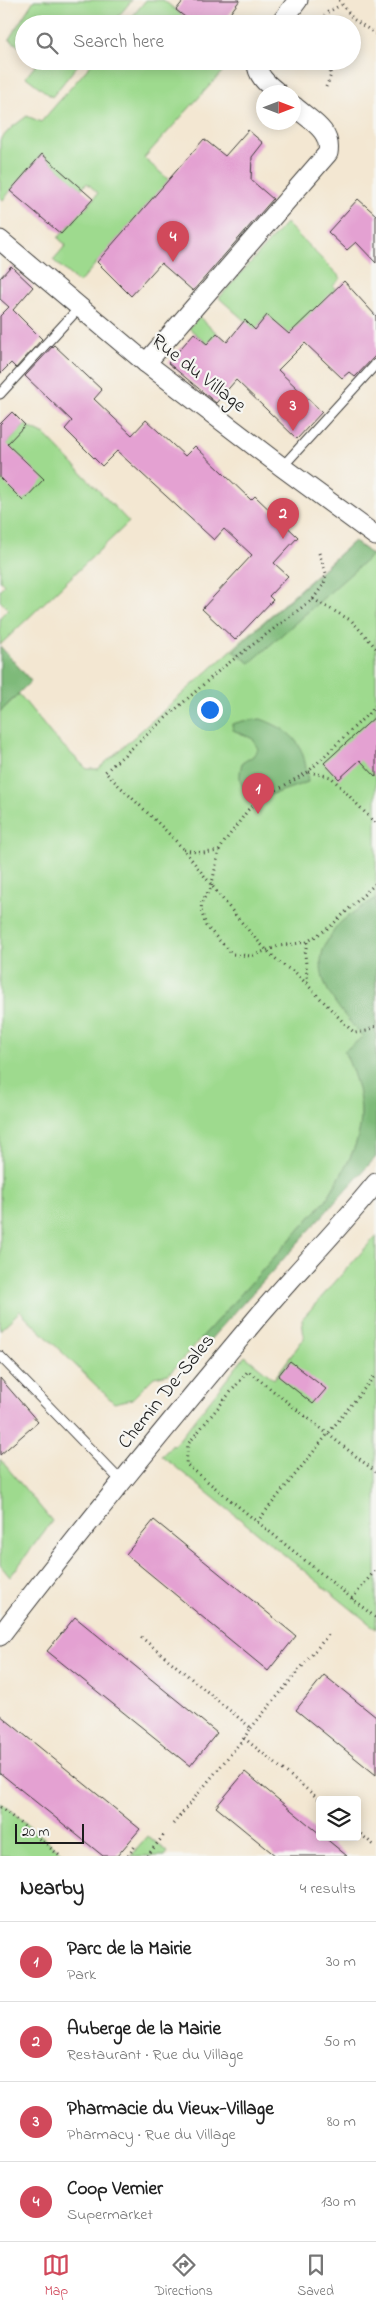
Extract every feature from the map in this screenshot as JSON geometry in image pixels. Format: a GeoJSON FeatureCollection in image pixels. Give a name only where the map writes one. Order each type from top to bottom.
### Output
{"type":"FeatureCollection","features":[{"type":"Feature","properties":{"kind":"street"},"geometry":{"type":"LineString","coordinates":[[287,15],[298,0]]}},
{"type":"Feature","properties":{"kind":"street"},"geometry":{"type":"LineString","coordinates":[[257,70],[270,85]]}},
{"type":"Feature","properties":{"kind":"street"},"geometry":{"type":"LineString","coordinates":[[146,363],[328,153],[330,143],[326,134],[301,112]]}},
{"type":"Feature","properties":{"kind":"street","name":"Rue du Village"},"geometry":{"type":"LineString","coordinates":[[0,240],[146,363],[376,536]]}},
{"type":"Feature","properties":{"kind":"street","name":"Chemin De-Sales"},"geometry":{"type":"LineString","coordinates":[[0,1636],[52,1568],[258,1317],[355,1210],[376,1183]]}},
{"type":"Feature","properties":{"kind":"lane"},"geometry":{"type":"LineString","coordinates":[[0,394],[80,308]]}},
{"type":"Feature","properties":{"kind":"lane"},"geometry":{"type":"LineString","coordinates":[[282,467],[376,364]]}},
{"type":"Feature","properties":{"kind":"lane"},"geometry":{"type":"LineString","coordinates":[[0,1356],[122,1482]]}},
{"type":"Feature","properties":{"kind":"path"},"geometry":{"type":"LineString","coordinates":[[340,0],[341,5],[350,15]]}},
{"type":"Feature","properties":{"kind":"path"},"geometry":{"type":"LineString","coordinates":[[326,15],[341,5]]}},
{"type":"Feature","properties":{"kind":"path"},"geometry":{"type":"LineString","coordinates":[[361,24],[376,34]]}},
{"type":"Feature","properties":{"kind":"path"},"geometry":{"type":"LineString","coordinates":[[326,87],[331,75],[330,70]]}},
{"type":"Feature","properties":{"kind":"path"},"geometry":{"type":"LineString","coordinates":[[319,553],[326,573],[324,584],[313,599],[222,668],[106,772],[184,850],[211,888],[268,950],[356,1033],[367,1031],[376,1026]]}},
{"type":"Feature","properties":{"kind":"path"},"geometry":{"type":"LineString","coordinates":[[313,599],[352,621],[376,648]]}},
{"type":"Feature","properties":{"kind":"path"},"geometry":{"type":"LineString","coordinates":[[376,706],[308,772],[266,796],[248,810],[236,824],[219,851],[211,888],[202,902],[201,910],[206,926],[232,954],[251,956],[279,946],[306,942],[331,926],[376,883]]}},
{"type":"Feature","properties":{"kind":"path"},"geometry":{"type":"LineString","coordinates":[[308,772],[331,777],[376,824]]}},
{"type":"Feature","properties":{"kind":"path"},"geometry":{"type":"LineString","coordinates":[[184,850],[203,853],[219,851]]}},
{"type":"Feature","properties":{"kind":"path"},"geometry":{"type":"LineString","coordinates":[[306,942],[305,954],[308,986]]}},
{"type":"Feature","properties":{"kind":"path"},"geometry":{"type":"LineString","coordinates":[[376,1472],[248,1371],[246,1371],[188,1444],[186,1464],[376,1618]]}},
{"type":"Feature","properties":{"kind":"path"},"geometry":{"type":"LineString","coordinates":[[257,1522],[376,1374]]}},
{"type":"Feature","properties":{"kind":"path"},"geometry":{"type":"LineString","coordinates":[[352,1598],[376,1569]]}},
{"type":"Feature","properties":{"kind":"path"},"geometry":{"type":"LineString","coordinates":[[173,1824],[330,1634]]}},
{"type":"Feature","properties":{"kind":"path"},"geometry":{"type":"LineString","coordinates":[[141,1637],[251,1728]]}},
{"type":"Feature","properties":{"kind":"path"},"geometry":{"type":"LineString","coordinates":[[244,1738],[316,1797]]}},
{"type":"Feature","properties":{"kind":"path"},"geometry":{"type":"LineString","coordinates":[[0,1807],[60,1856]]}},
{"type":"Feature","properties":{"kind":"path"},"geometry":{"type":"LineString","coordinates":[[361,1834],[376,1847]]}},
{"type":"Feature","properties":{"kind":"path"},"geometry":{"type":"LineString","coordinates":[[147,1856],[164,1836]]}},
{"type":"Feature","properties":{"kind":"path"},"geometry":{"type":"LineString","coordinates":[[128,1856],[135,1846]]}},
{"type":"Feature","properties":{"kind":"green space"},"geometry":{"type":"Polygon","coordinates":[[[34,0],[132,0],[120,15],[24,15],[34,0]]]}},
{"type":"Feature","properties":{"kind":"green space"},"geometry":{"type":"Polygon","coordinates":[[[146,0],[163,0],[182,15],[134,15],[146,0]]]}},
{"type":"Feature","properties":{"kind":"green space"},"geometry":{"type":"Polygon","coordinates":[[[15,30],[15,43],[9,39],[15,30]]]}},
{"type":"Feature","properties":{"kind":"green space"},"geometry":{"type":"Polygon","coordinates":[[[32,70],[74,70],[52,97],[26,77],[32,70]]]}},
{"type":"Feature","properties":{"kind":"green space"},"geometry":{"type":"Polygon","coordinates":[[[86,70],[224,70],[144,158],[169,180],[79,283],[53,260],[66,245],[58,238],[76,218],[65,208],[78,202],[86,208],[98,193],[87,183],[81,189],[42,154],[3,200],[0,198],[0,140],[11,128],[27,116],[41,122],[86,70]]]}},
{"type":"Feature","properties":{"kind":"green space"},"geometry":{"type":"Polygon","coordinates":[[[286,223],[341,278],[333,286],[336,290],[283,340],[267,315],[255,330],[219,298],[286,223]]]}},
{"type":"Feature","properties":{"kind":"green space"},"geometry":{"type":"Polygon","coordinates":[[[199,317],[227,342],[217,353],[189,328],[199,317]]]}},
{"type":"Feature","properties":{"kind":"green space"},"geometry":{"type":"Polygon","coordinates":[[[25,425],[45,435],[129,522],[0,645],[0,617],[8,609],[0,601],[0,589],[4,585],[0,581],[0,451],[25,425]]]}},
{"type":"Feature","properties":{"kind":"green space"},"geometry":{"type":"Polygon","coordinates":[[[354,541],[376,558],[376,1068],[345,1051],[359,1094],[360,1128],[348,1162],[326,1200],[169,1374],[154,1377],[132,1399],[114,1403],[20,1311],[0,1330],[0,712],[19,694],[52,735],[87,769],[98,769],[354,541]]]}},
{"type":"Feature","properties":{"kind":"green space"},"geometry":{"type":"Polygon","coordinates":[[[354,541],[372,555],[250,663],[233,651],[354,541]]]}},
{"type":"Feature","properties":{"kind":"green space"},"geometry":{"type":"Polygon","coordinates":[[[0,646],[31,681],[0,712],[0,646]]]}},
{"type":"Feature","properties":{"kind":"green space"},"geometry":{"type":"Polygon","coordinates":[[[261,719],[291,735],[301,749],[308,782],[253,801],[241,784],[240,775],[242,763],[253,756],[258,749],[253,739],[233,730],[232,724],[261,719]]]}},
{"type":"Feature","properties":{"kind":"green space"},"geometry":{"type":"Polygon","coordinates":[[[376,898],[376,1157],[207,1343],[201,1338],[326,1200],[355,1145],[360,1128],[361,1111],[359,1094],[344,1051],[363,1037],[336,1004],[328,991],[321,965],[323,952],[329,938],[338,925],[376,898]]]}},
{"type":"Feature","properties":{"kind":"green space"},"geometry":{"type":"Polygon","coordinates":[[[376,1236],[376,1629],[162,1456],[172,1445],[174,1446],[245,1356],[274,1379],[304,1338],[302,1319],[376,1236]]]}},
{"type":"Feature","properties":{"kind":"green space"},"geometry":{"type":"Polygon","coordinates":[[[0,1459],[52,1521],[10,1577],[0,1565],[0,1459]]]}},
{"type":"Feature","properties":{"kind":"green space"},"geometry":{"type":"Polygon","coordinates":[[[0,1802],[66,1856],[0,1856],[0,1802]]]}},
{"type":"Feature","properties":{"kind":"green space"},"geometry":{"type":"Polygon","coordinates":[[[148,1836],[168,1852],[165,1856],[131,1856],[148,1836]]]}},
{"type":"Feature","properties":{"kind":"building"},"geometry":{"type":"Polygon","coordinates":[[[184,0],[240,0],[229,15],[182,15],[176,10],[184,0]]]}},
{"type":"Feature","properties":{"kind":"building"},"geometry":{"type":"Polygon","coordinates":[[[248,130],[263,143],[252,157],[251,180],[273,199],[193,291],[161,263],[131,296],[97,262],[204,139],[225,156],[248,130]]]}},
{"type":"Feature","properties":{"kind":"building"},"geometry":{"type":"Polygon","coordinates":[[[42,154],[93,199],[61,234],[10,191],[42,154]]]}},
{"type":"Feature","properties":{"kind":"building"},"geometry":{"type":"Polygon","coordinates":[[[358,199],[376,215],[376,263],[356,242],[347,250],[328,232],[358,199]]]}},
{"type":"Feature","properties":{"kind":"building"},"geometry":{"type":"Polygon","coordinates":[[[11,266],[33,287],[13,310],[42,339],[16,368],[11,363],[0,374],[0,316],[9,307],[0,299],[0,278],[11,266]]]}},
{"type":"Feature","properties":{"kind":"building"},"geometry":{"type":"Polygon","coordinates":[[[344,281],[376,316],[376,355],[355,377],[349,372],[342,378],[305,343],[278,370],[322,412],[297,439],[236,380],[216,403],[168,363],[194,333],[207,344],[217,333],[227,342],[245,320],[255,330],[267,315],[289,334],[344,281]]]}},
{"type":"Feature","properties":{"kind":"building"},"geometry":{"type":"Polygon","coordinates":[[[54,345],[102,390],[94,399],[132,435],[146,420],[185,456],[195,446],[251,500],[255,496],[298,537],[274,563],[288,576],[269,596],[273,600],[235,640],[202,609],[252,555],[224,529],[214,540],[117,451],[102,466],[65,429],[72,421],[25,376],[54,345]]]}},
{"type":"Feature","properties":{"kind":"building"},"geometry":{"type":"Polygon","coordinates":[[[12,412],[25,425],[7,444],[44,479],[23,501],[0,478],[0,424],[12,412]]]}},
{"type":"Feature","properties":{"kind":"building"},"geometry":{"type":"Polygon","coordinates":[[[376,716],[376,777],[360,760],[339,779],[324,763],[376,716]]]}},
{"type":"Feature","properties":{"kind":"building"},"geometry":{"type":"Polygon","coordinates":[[[290,1361],[326,1389],[313,1404],[278,1376],[290,1361]]]}},
{"type":"Feature","properties":{"kind":"building"},"geometry":{"type":"Polygon","coordinates":[[[0,1378],[38,1422],[0,1455],[0,1378]]]}},
{"type":"Feature","properties":{"kind":"building"},"geometry":{"type":"Polygon","coordinates":[[[154,1520],[296,1636],[268,1671],[126,1554],[154,1520]]]}},
{"type":"Feature","properties":{"kind":"building"},"geometry":{"type":"Polygon","coordinates":[[[75,1617],[217,1733],[190,1766],[47,1651],[75,1617]]]}},
{"type":"Feature","properties":{"kind":"building"},"geometry":{"type":"Polygon","coordinates":[[[324,1675],[376,1717],[376,1775],[296,1710],[324,1675]]]}},
{"type":"Feature","properties":{"kind":"building"},"geometry":{"type":"Polygon","coordinates":[[[0,1715],[140,1829],[117,1856],[103,1856],[0,1773],[0,1715]]]}},
{"type":"Feature","properties":{"kind":"building"},"geometry":{"type":"Polygon","coordinates":[[[245,1772],[316,1831],[316,1841],[329,1841],[347,1856],[276,1856],[216,1807],[245,1772]]]}},
{"type":"Feature","properties":{"kind":"place","name":"Coop Vernier"},"geometry":{"type":"Point","coordinates":[173,262]}},
{"type":"Feature","properties":{"kind":"place","name":"Pharmacie du Vieux-Village"},"geometry":{"type":"Point","coordinates":[293,431]}},
{"type":"Feature","properties":{"kind":"place","name":"Auberge de la Mairie"},"geometry":{"type":"Point","coordinates":[283,539]}},
{"type":"Feature","properties":{"kind":"place","name":"Parc de la Mairie"},"geometry":{"type":"Point","coordinates":[258,814]}}]}
